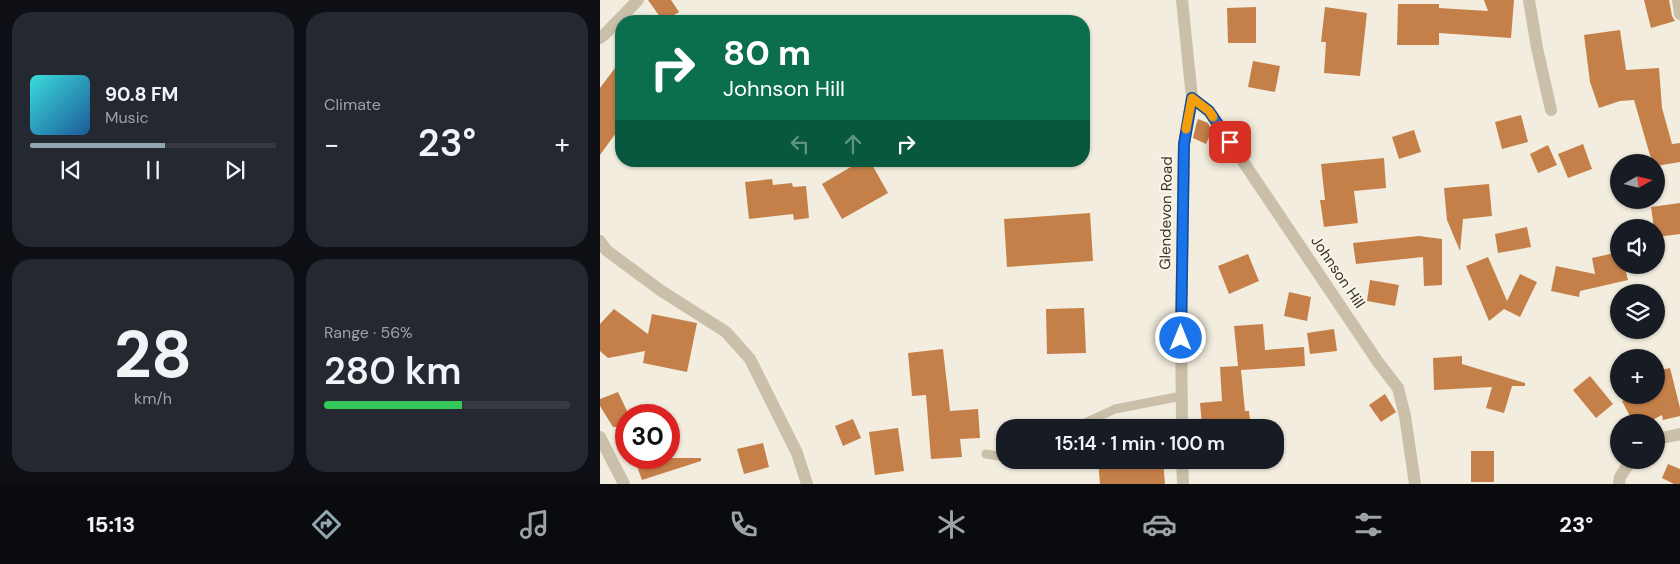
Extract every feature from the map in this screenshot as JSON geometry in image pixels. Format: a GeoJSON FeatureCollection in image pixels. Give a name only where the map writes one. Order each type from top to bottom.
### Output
{"type":"FeatureCollection","features":[{"type":"Feature","properties":{"kind":"street"},"geometry":{"type":"LineString","coordinates":[[623,15],[638,0]]}},
{"type":"Feature","properties":{"kind":"street","name":"Glendevon Road"},"geometry":{"type":"LineString","coordinates":[[1182,0],[1192,98],[1184,144],[1181,319],[1182,419]]}},
{"type":"Feature","properties":{"kind":"street"},"geometry":{"type":"LineString","coordinates":[[1529,0],[1537,48],[1551,110]]}},
{"type":"Feature","properties":{"kind":"street"},"geometry":{"type":"LineString","coordinates":[[1678,0],[1680,14]]}},
{"type":"Feature","properties":{"kind":"street"},"geometry":{"type":"LineString","coordinates":[[600,38],[615,24]]}},
{"type":"Feature","properties":{"kind":"street","name":"Johnson Hill"},"geometry":{"type":"LineString","coordinates":[[1192,98],[1209,111],[1378,362],[1398,388],[1415,484]]}},
{"type":"Feature","properties":{"kind":"street"},"geometry":{"type":"LineString","coordinates":[[600,241],[606,250],[660,290],[726,332],[750,359],[797,453],[807,484]]}},
{"type":"Feature","properties":{"kind":"street"},"geometry":{"type":"LineString","coordinates":[[1665,437],[1680,434]]}},
{"type":"Feature","properties":{"kind":"street"},"geometry":{"type":"LineString","coordinates":[[600,437],[624,484]]}},
{"type":"Feature","properties":{"kind":"street"},"geometry":{"type":"LineString","coordinates":[[1182,469],[1183,484]]}},
{"type":"Feature","properties":{"kind":"street"},"geometry":{"type":"LineString","coordinates":[[1619,484],[1620,477],[1626,469]]}},
{"type":"Feature","properties":{"kind":"lane"},"geometry":{"type":"LineString","coordinates":[[1093,419],[1115,409],[1182,396]]}},
{"type":"Feature","properties":{"kind":"lane"},"geometry":{"type":"LineString","coordinates":[[986,454],[996,456]]}},
{"type":"Feature","properties":{"kind":"building"},"geometry":{"type":"Polygon","coordinates":[[[648,0],[671,0],[679,12],[674,15],[659,15],[648,0]]]}},
{"type":"Feature","properties":{"kind":"building"},"geometry":{"type":"Polygon","coordinates":[[[1484,0],[1514,0],[1511,38],[1439,33],[1439,45],[1397,45],[1398,4],[1439,4],[1439,8],[1488,11],[1484,0]]]}},
{"type":"Feature","properties":{"kind":"building"},"geometry":{"type":"Polygon","coordinates":[[[1644,0],[1669,0],[1672,16],[1675,21],[1651,28],[1644,0]]]}},
{"type":"Feature","properties":{"kind":"building"},"geometry":{"type":"Polygon","coordinates":[[[1256,7],[1256,43],[1228,43],[1227,8],[1256,7]]]}},
{"type":"Feature","properties":{"kind":"building"},"geometry":{"type":"Polygon","coordinates":[[[1325,7],[1367,13],[1360,76],[1324,73],[1326,42],[1321,42],[1325,7]]]}},
{"type":"Feature","properties":{"kind":"building"},"geometry":{"type":"Polygon","coordinates":[[[1620,30],[1626,70],[1659,68],[1662,108],[1672,144],[1680,143],[1680,162],[1665,164],[1665,154],[1650,154],[1634,100],[1620,101],[1599,108],[1590,82],[1584,35],[1620,30]]]}},
{"type":"Feature","properties":{"kind":"building"},"geometry":{"type":"Polygon","coordinates":[[[1253,61],[1280,66],[1275,92],[1248,87],[1253,61]]]}},
{"type":"Feature","properties":{"kind":"building"},"geometry":{"type":"Polygon","coordinates":[[[615,68],[615,134],[600,155],[600,88],[615,68]]]}},
{"type":"Feature","properties":{"kind":"building"},"geometry":{"type":"Polygon","coordinates":[[[1521,115],[1528,142],[1502,149],[1495,122],[1521,115]]]}},
{"type":"Feature","properties":{"kind":"building"},"geometry":{"type":"Polygon","coordinates":[[[1198,119],[1208,123],[1212,131],[1206,144],[1193,138],[1198,119]]]}},
{"type":"Feature","properties":{"kind":"building"},"geometry":{"type":"Polygon","coordinates":[[[1414,130],[1421,152],[1399,159],[1392,137],[1414,130]]]}},
{"type":"Feature","properties":{"kind":"building"},"geometry":{"type":"Polygon","coordinates":[[[1583,144],[1592,169],[1568,178],[1558,154],[1583,144]]]}},
{"type":"Feature","properties":{"kind":"building"},"geometry":{"type":"Polygon","coordinates":[[[1548,145],[1557,165],[1538,173],[1530,154],[1548,145]]]}},
{"type":"Feature","properties":{"kind":"building"},"geometry":{"type":"Polygon","coordinates":[[[1384,158],[1386,188],[1354,191],[1358,223],[1324,227],[1320,200],[1325,200],[1321,164],[1384,158]]]}},
{"type":"Feature","properties":{"kind":"building"},"geometry":{"type":"Polygon","coordinates":[[[851,167],[873,167],[888,193],[842,219],[822,184],[851,167]]]}},
{"type":"Feature","properties":{"kind":"building"},"geometry":{"type":"Polygon","coordinates":[[[772,179],[773,185],[792,183],[793,187],[806,186],[809,218],[794,220],[793,214],[749,219],[745,182],[772,179]]]}},
{"type":"Feature","properties":{"kind":"building"},"geometry":{"type":"Polygon","coordinates":[[[1489,184],[1492,216],[1463,219],[1460,251],[1447,220],[1444,188],[1489,184]]]}},
{"type":"Feature","properties":{"kind":"building"},"geometry":{"type":"Polygon","coordinates":[[[1680,203],[1680,234],[1665,236],[1665,219],[1653,219],[1651,209],[1665,209],[1665,205],[1680,203]]]}},
{"type":"Feature","properties":{"kind":"building"},"geometry":{"type":"Polygon","coordinates":[[[1090,213],[1093,261],[1007,267],[1004,219],[1090,213]]]}},
{"type":"Feature","properties":{"kind":"building"},"geometry":{"type":"Polygon","coordinates":[[[1527,227],[1531,247],[1498,253],[1495,234],[1527,227]]]}},
{"type":"Feature","properties":{"kind":"building"},"geometry":{"type":"Polygon","coordinates":[[[1419,236],[1442,239],[1442,285],[1424,286],[1423,257],[1356,264],[1353,243],[1419,236]]]}},
{"type":"Feature","properties":{"kind":"building"},"geometry":{"type":"Polygon","coordinates":[[[1248,254],[1259,281],[1229,294],[1218,266],[1248,254]]]}},
{"type":"Feature","properties":{"kind":"building"},"geometry":{"type":"Polygon","coordinates":[[[1610,254],[1610,274],[1626,274],[1628,280],[1580,291],[1579,297],[1551,291],[1556,266],[1595,274],[1592,258],[1610,254]]]}},
{"type":"Feature","properties":{"kind":"building"},"geometry":{"type":"Polygon","coordinates":[[[1488,257],[1507,301],[1520,274],[1537,282],[1520,317],[1504,309],[1489,321],[1466,266],[1488,257]]]}},
{"type":"Feature","properties":{"kind":"building"},"geometry":{"type":"Polygon","coordinates":[[[1370,280],[1399,285],[1395,306],[1367,301],[1370,280]]]}},
{"type":"Feature","properties":{"kind":"building"},"geometry":{"type":"Polygon","coordinates":[[[1289,292],[1311,297],[1307,321],[1284,316],[1289,292]]]}},
{"type":"Feature","properties":{"kind":"building"},"geometry":{"type":"Polygon","coordinates":[[[1084,308],[1086,353],[1047,354],[1046,309],[1084,308]]]}},
{"type":"Feature","properties":{"kind":"building"},"geometry":{"type":"Polygon","coordinates":[[[614,309],[648,334],[652,314],[697,323],[687,372],[643,363],[645,351],[608,358],[600,351],[600,324],[614,309]]]}},
{"type":"Feature","properties":{"kind":"building"},"geometry":{"type":"Polygon","coordinates":[[[1263,324],[1265,350],[1304,347],[1305,366],[1241,370],[1245,411],[1249,411],[1250,419],[1201,419],[1200,403],[1222,401],[1220,367],[1238,366],[1234,326],[1263,324]]]}},
{"type":"Feature","properties":{"kind":"building"},"geometry":{"type":"Polygon","coordinates":[[[1334,329],[1337,351],[1310,354],[1307,333],[1334,329]]]}},
{"type":"Feature","properties":{"kind":"building"},"geometry":{"type":"Polygon","coordinates":[[[943,349],[950,411],[978,409],[980,438],[960,439],[962,457],[931,459],[926,395],[912,396],[908,353],[943,349]]]}},
{"type":"Feature","properties":{"kind":"building"},"geometry":{"type":"Polygon","coordinates":[[[1462,356],[1462,364],[1525,383],[1525,386],[1512,386],[1504,413],[1486,408],[1492,387],[1434,390],[1433,358],[1462,356]]]}},
{"type":"Feature","properties":{"kind":"building"},"geometry":{"type":"Polygon","coordinates":[[[1670,368],[1680,408],[1680,416],[1665,420],[1665,414],[1629,414],[1624,404],[1665,404],[1665,369],[1670,368]]]}},
{"type":"Feature","properties":{"kind":"building"},"geometry":{"type":"Polygon","coordinates":[[[1590,376],[1610,400],[1610,404],[1613,404],[1596,418],[1573,390],[1590,376]]]}},
{"type":"Feature","properties":{"kind":"building"},"geometry":{"type":"Polygon","coordinates":[[[618,392],[624,404],[615,404],[615,427],[613,427],[600,406],[600,399],[618,392]]]}},
{"type":"Feature","properties":{"kind":"building"},"geometry":{"type":"Polygon","coordinates":[[[1385,394],[1396,412],[1381,422],[1369,405],[1385,394]]]}},
{"type":"Feature","properties":{"kind":"building"},"geometry":{"type":"Polygon","coordinates":[[[853,419],[861,438],[843,446],[835,426],[853,419]]]}},
{"type":"Feature","properties":{"kind":"building"},"geometry":{"type":"Polygon","coordinates":[[[898,428],[904,471],[875,475],[869,432],[898,428]]]}},
{"type":"Feature","properties":{"kind":"building"},"geometry":{"type":"Polygon","coordinates":[[[763,443],[769,467],[744,474],[737,449],[763,443]]]}},
{"type":"Feature","properties":{"kind":"building"},"geometry":{"type":"Polygon","coordinates":[[[1471,451],[1494,451],[1494,482],[1471,482],[1471,451]]]}},
{"type":"Feature","properties":{"kind":"building"},"geometry":{"type":"Polygon","coordinates":[[[680,458],[701,458],[701,461],[680,468],[680,458]]]}},
{"type":"Feature","properties":{"kind":"building"},"geometry":{"type":"Polygon","coordinates":[[[1668,464],[1680,469],[1680,484],[1674,484],[1662,478],[1668,464]]]}},
{"type":"Feature","properties":{"kind":"building"},"geometry":{"type":"Polygon","coordinates":[[[638,469],[676,469],[642,480],[638,469]]]}},
{"type":"Feature","properties":{"kind":"building"},"geometry":{"type":"Polygon","coordinates":[[[1099,469],[1164,469],[1165,484],[1100,484],[1099,469]]]}},
{"type":"Feature","properties":{"kind":"slow traffic"},"geometry":{"type":"LineString","coordinates":[[1186,129],[1192,98],[1209,111],[1213,117]]}},
{"type":"Feature","properties":{"kind":"route"},"geometry":{"type":"LineString","coordinates":[[1181,338],[1184,144],[1192,98],[1209,111],[1230,142]]}}]}
